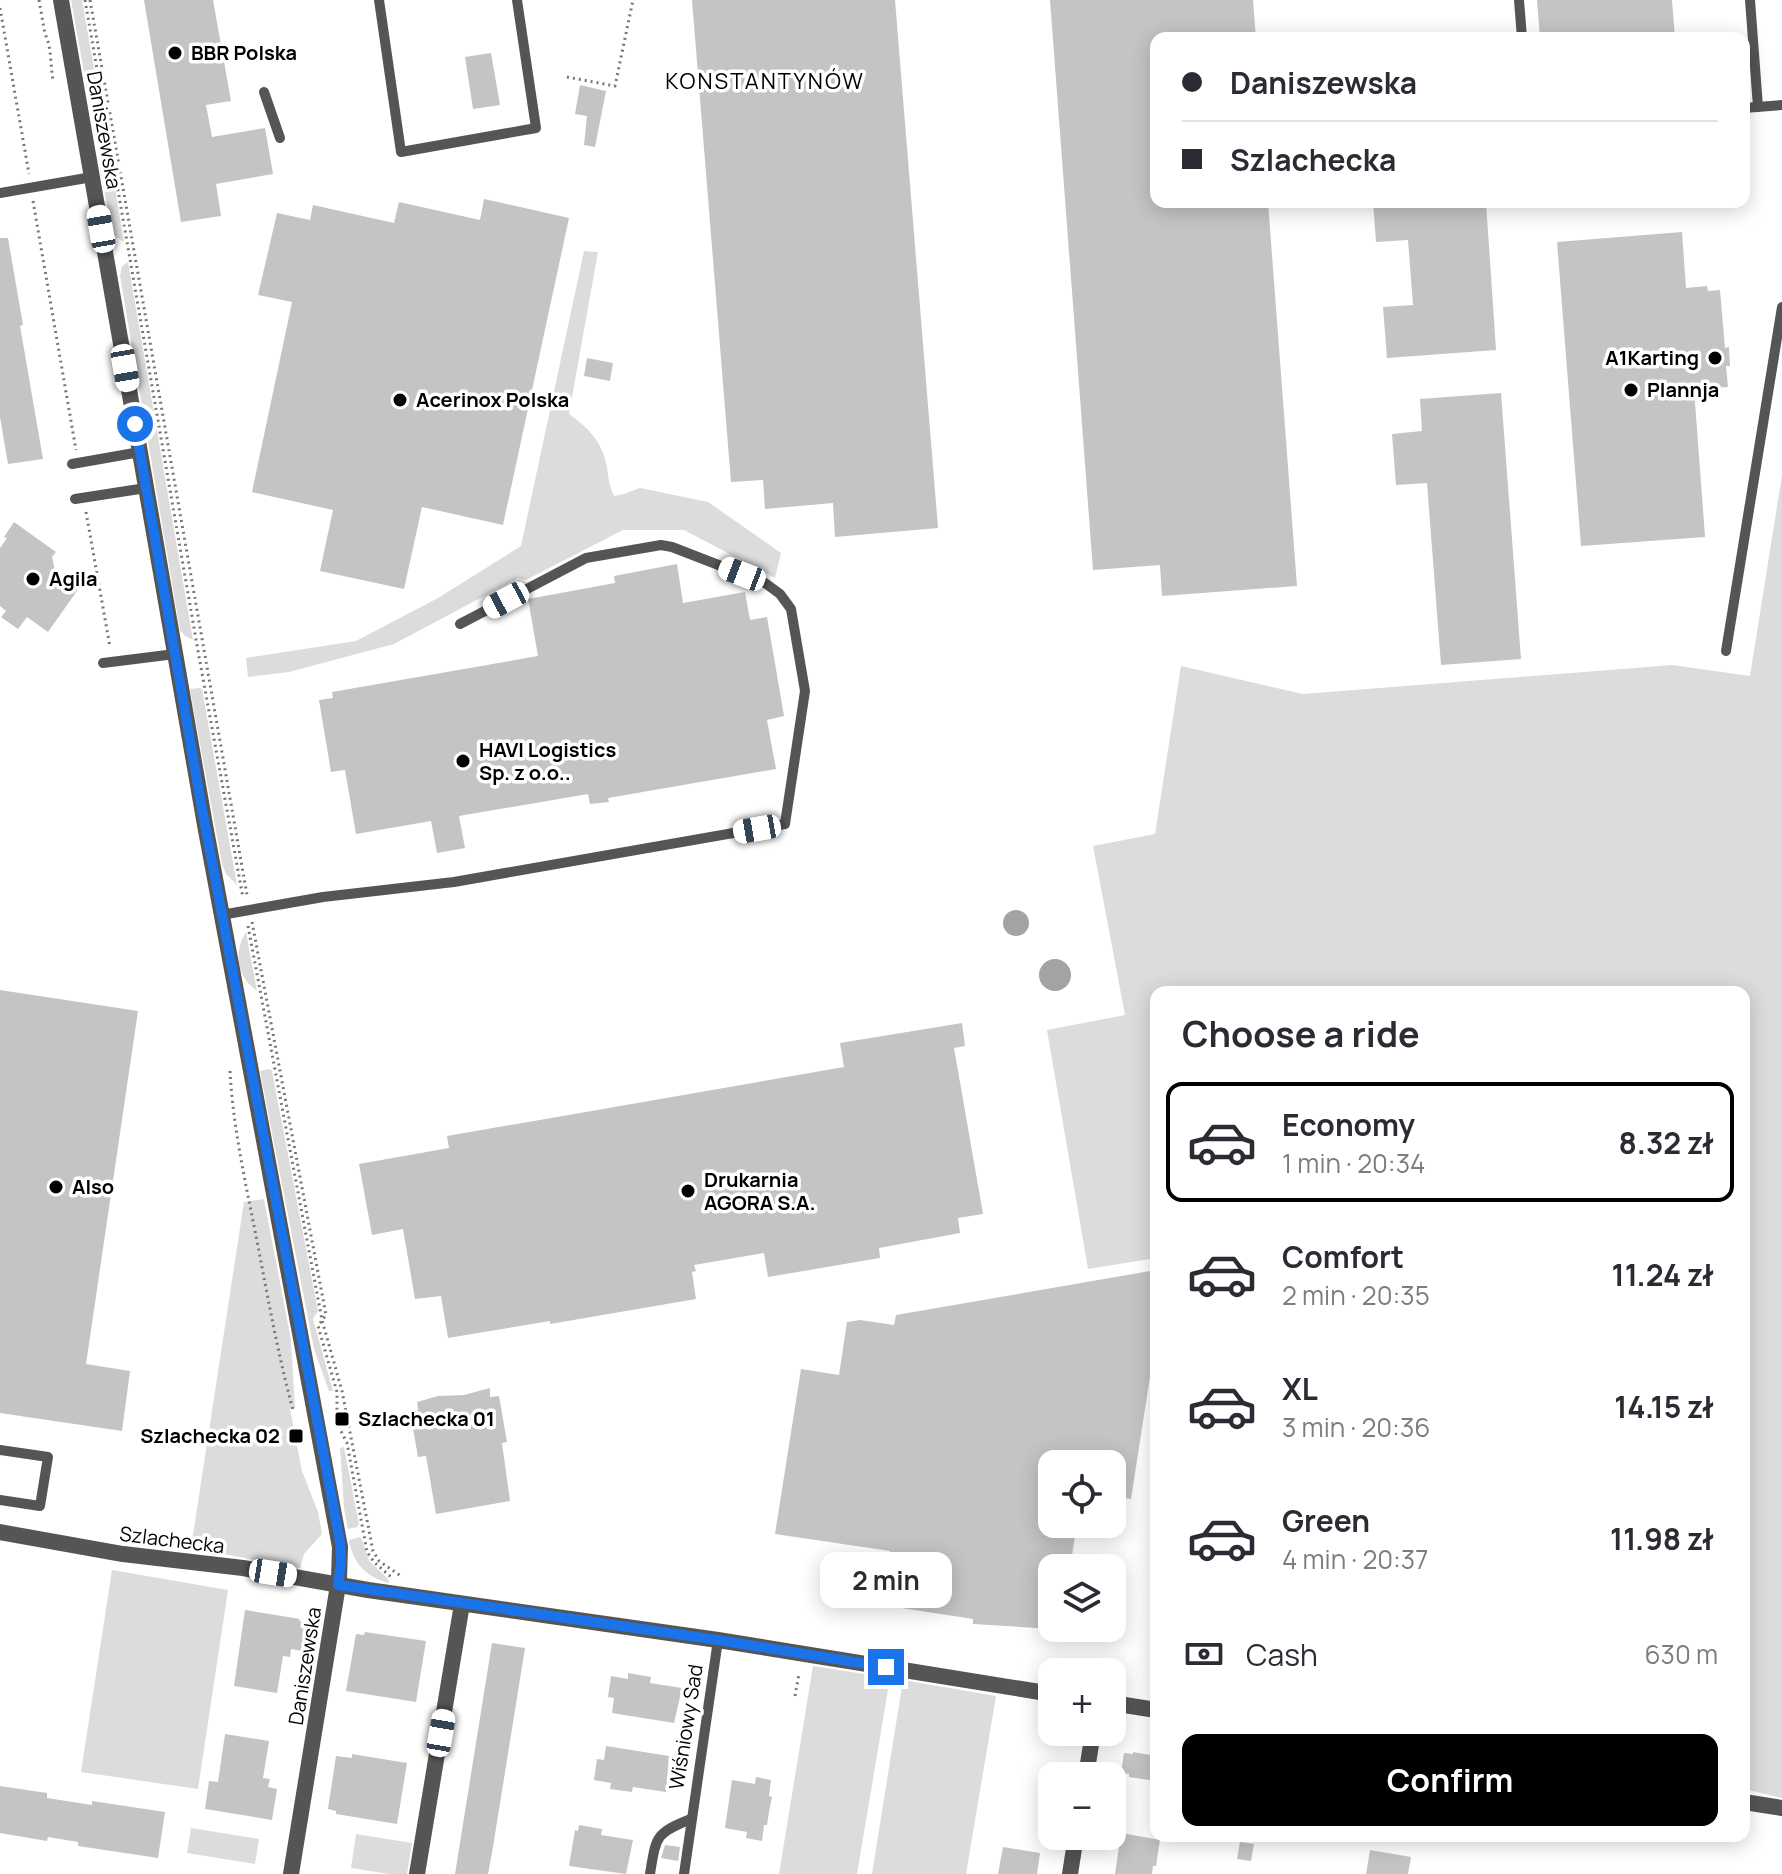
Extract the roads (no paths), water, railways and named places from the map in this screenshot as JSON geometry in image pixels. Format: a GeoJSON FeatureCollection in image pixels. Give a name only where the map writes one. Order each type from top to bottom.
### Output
{"type":"FeatureCollection","features":[{"type":"Feature","properties":{"kind":"street","name":"Daniszewska"},"geometry":{"type":"LineString","coordinates":[[61,0],[221,915],[340,1542],[338,1585],[291,1874]]}},
{"type":"Feature","properties":{"kind":"street","name":"Szlachecka"},"geometry":{"type":"LineString","coordinates":[[0,1532],[123,1554],[243,1568],[1038,1692]]}},
{"type":"Feature","properties":{"kind":"street"},"geometry":{"type":"LineString","coordinates":[[417,1874],[462,1604]]}},
{"type":"Feature","properties":{"kind":"street"},"geometry":{"type":"LineString","coordinates":[[1126,1705],[1150,1709]]}},
{"type":"Feature","properties":{"kind":"street"},"geometry":{"type":"LineString","coordinates":[[1750,1803],[1782,1808]]}},
{"type":"Feature","properties":{"kind":"street"},"geometry":{"type":"LineString","coordinates":[[1070,1874],[1074,1850]]}},
{"type":"Feature","properties":{"kind":"lane"},"geometry":{"type":"LineString","coordinates":[[379,0],[401,152],[536,128],[517,0]]}},
{"type":"Feature","properties":{"kind":"lane"},"geometry":{"type":"LineString","coordinates":[[1519,0],[1522,32]]}},
{"type":"Feature","properties":{"kind":"lane"},"geometry":{"type":"LineString","coordinates":[[1750,0],[1758,107]]}},
{"type":"Feature","properties":{"kind":"lane"},"geometry":{"type":"LineString","coordinates":[[264,92],[280,138]]}},
{"type":"Feature","properties":{"kind":"lane"},"geometry":{"type":"LineString","coordinates":[[1750,108],[1782,105]]}},
{"type":"Feature","properties":{"kind":"lane"},"geometry":{"type":"LineString","coordinates":[[0,193],[92,177]]}},
{"type":"Feature","properties":{"kind":"lane"},"geometry":{"type":"LineString","coordinates":[[1726,651],[1782,307]]}},
{"type":"Feature","properties":{"kind":"lane"},"geometry":{"type":"LineString","coordinates":[[75,463],[140,452]]}},
{"type":"Feature","properties":{"kind":"lane"},"geometry":{"type":"LineString","coordinates":[[80,498],[146,488]]}},
{"type":"Feature","properties":{"kind":"lane"},"geometry":{"type":"LineString","coordinates":[[221,915],[323,897],[454,882],[785,824],[805,691],[791,609],[780,594],[765,583],[661,545],[586,558],[460,624]]}},
{"type":"Feature","properties":{"kind":"lane"},"geometry":{"type":"LineString","coordinates":[[108,663],[175,654]]}},
{"type":"Feature","properties":{"kind":"lane"},"geometry":{"type":"LineString","coordinates":[[0,1450],[48,1457],[40,1506],[0,1500]]}},
{"type":"Feature","properties":{"kind":"lane","name":"Wiśniowy Sad"},"geometry":{"type":"LineString","coordinates":[[684,1874],[718,1640]]}},
{"type":"Feature","properties":{"kind":"lane","name":"Wiśniowy Sad"},"geometry":{"type":"LineString","coordinates":[[650,1874],[658,1837],[670,1827],[691,1819]]}},
{"type":"Feature","properties":{"kind":"place","name":"BBR Polska"},"geometry":{"type":"Point","coordinates":[175,53]}},
{"type":"Feature","properties":{"kind":"place","name":"A1Karting"},"geometry":{"type":"Point","coordinates":[1715,358]}},
{"type":"Feature","properties":{"kind":"place","name":"Plannja"},"geometry":{"type":"Point","coordinates":[1631,390]}},
{"type":"Feature","properties":{"kind":"place","name":"Acerinox Polska"},"geometry":{"type":"Point","coordinates":[400,400]}},
{"type":"Feature","properties":{"kind":"place","name":"Agila"},"geometry":{"type":"Point","coordinates":[33,579]}},
{"type":"Feature","properties":{"kind":"place","name":"HAVI Logistics Sp. z o.o.."},"geometry":{"type":"Point","coordinates":[463,761]}},
{"type":"Feature","properties":{"kind":"place","name":"Also"},"geometry":{"type":"Point","coordinates":[56,1187]}},
{"type":"Feature","properties":{"kind":"place","name":"Drukarnia AGORA S.A."},"geometry":{"type":"Point","coordinates":[688,1191]}},
{"type":"Feature","properties":{"kind":"place","name":"Szlachecka 01"},"geometry":{"type":"Point","coordinates":[342,1419]}},
{"type":"Feature","properties":{"kind":"place","name":"Szlachecka 02"},"geometry":{"type":"Point","coordinates":[296,1436]}},
{"type":"Feature","properties":{"kind":"district","name":"KONSTANTYNÓW"},"geometry":{"type":"Point","coordinates":[765,81]}}]}
